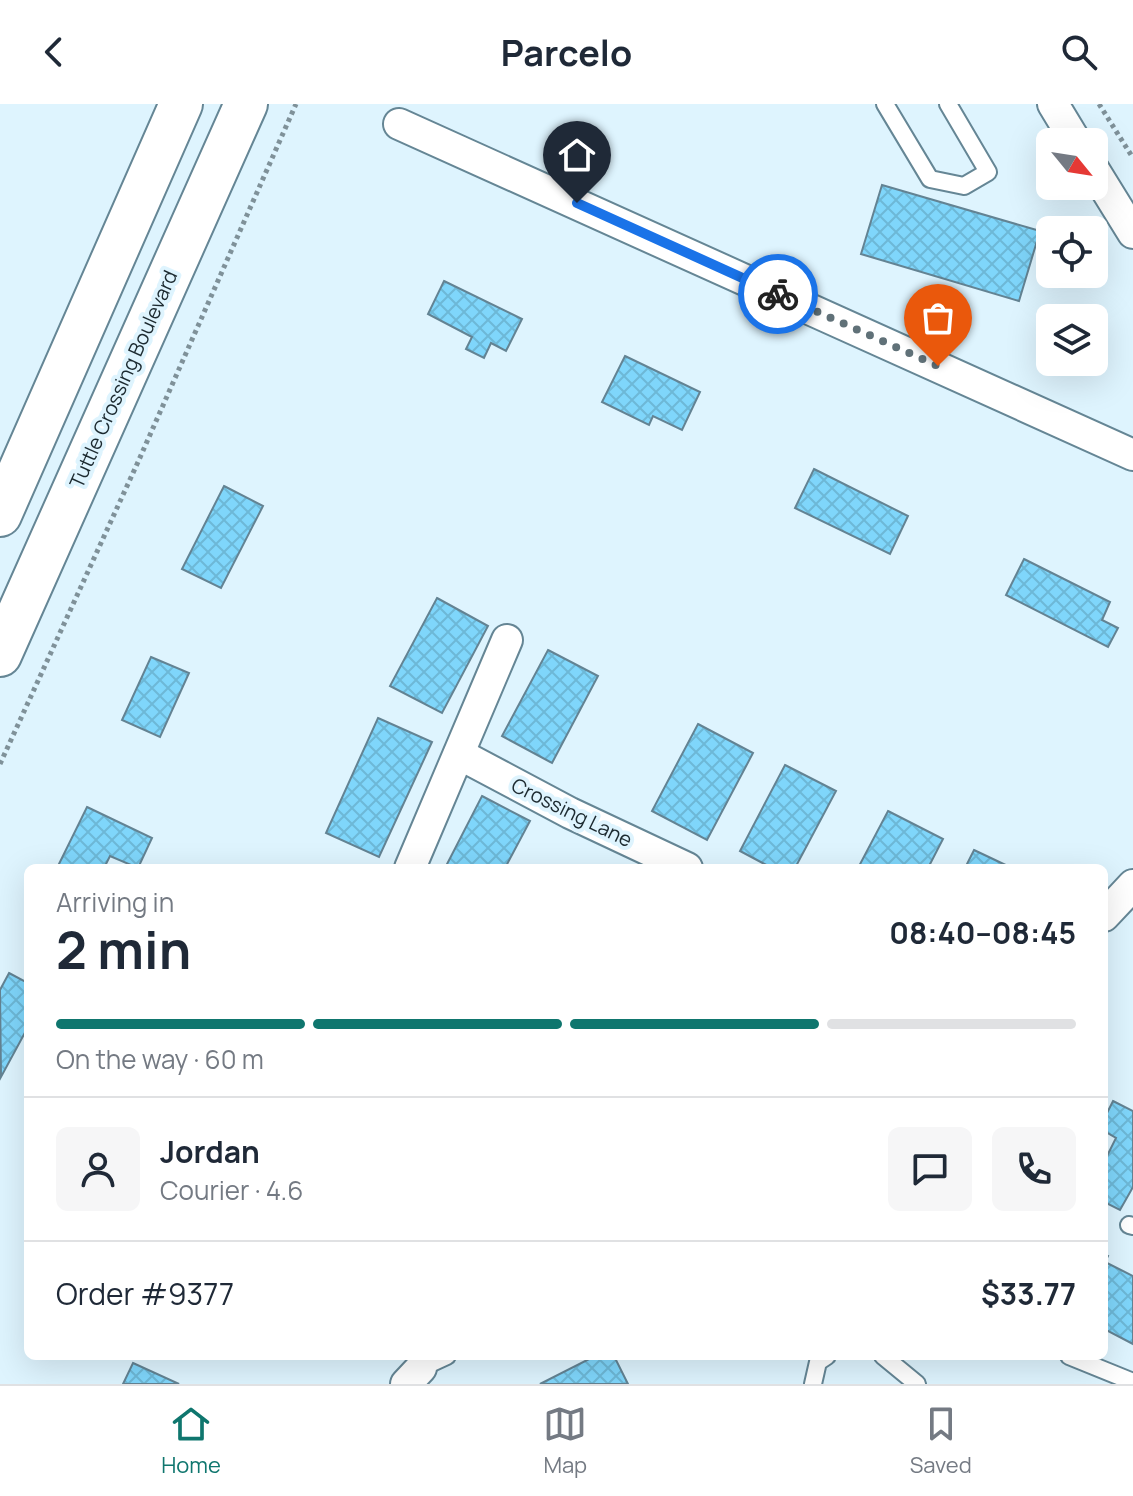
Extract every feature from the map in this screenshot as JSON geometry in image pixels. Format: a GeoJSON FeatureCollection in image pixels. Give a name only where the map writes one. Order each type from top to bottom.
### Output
{"type":"FeatureCollection","features":[{"type":"Feature","properties":{"kind":"street"},"geometry":{"type":"LineString","coordinates":[[0,515],[181,104]]}},
{"type":"Feature","properties":{"kind":"street","name":"Tuttle Crossing Boulevard"},"geometry":{"type":"LineString","coordinates":[[0,655],[246,104]]}},
{"type":"Feature","properties":{"kind":"street"},"geometry":{"type":"LineString","coordinates":[[1053,104],[1068,128]]}},
{"type":"Feature","properties":{"kind":"street"},"geometry":{"type":"LineString","coordinates":[[399,124],[1133,455]]}},
{"type":"Feature","properties":{"kind":"street"},"geometry":{"type":"LineString","coordinates":[[1108,193],[1133,233]]}},
{"type":"Feature","properties":{"kind":"street"},"geometry":{"type":"LineString","coordinates":[[412,864],[507,640]]}},
{"type":"Feature","properties":{"kind":"street","name":"Crossing Lane"},"geometry":{"type":"LineString","coordinates":[[459,754],[570,813],[678,864]]}},
{"type":"Feature","properties":{"kind":"street"},"geometry":{"type":"LineString","coordinates":[[1108,912],[1133,885]]}},
{"type":"Feature","properties":{"kind":"lane"},"geometry":{"type":"LineString","coordinates":[[885,104],[930,179],[964,186],[988,172],[948,104]]}},
{"type":"Feature","properties":{"kind":"lane"},"geometry":{"type":"LineString","coordinates":[[813,1384],[821,1360]]}},
{"type":"Feature","properties":{"kind":"lane"},"geometry":{"type":"LineString","coordinates":[[888,1360],[917,1384]]}},
{"type":"Feature","properties":{"kind":"lane"},"geometry":{"type":"LineString","coordinates":[[1079,1360],[1133,1382]]}},
{"type":"Feature","properties":{"kind":"path"},"geometry":{"type":"LineString","coordinates":[[0,764],[296,104]]}},
{"type":"Feature","properties":{"kind":"path"},"geometry":{"type":"LineString","coordinates":[[1099,104],[1133,158]]}},
{"type":"Feature","properties":{"kind":"building"},"geometry":{"type":"Polygon","coordinates":[[[882,185],[1036,230],[1036,244],[1019,301],[861,254],[882,185]]]}},
{"type":"Feature","properties":{"kind":"building"},"geometry":{"type":"Polygon","coordinates":[[[444,281],[522,319],[506,351],[491,343],[484,358],[466,349],[472,337],[428,314],[444,281]]]}},
{"type":"Feature","properties":{"kind":"building"},"geometry":{"type":"Polygon","coordinates":[[[625,356],[700,392],[682,430],[653,416],[649,425],[602,402],[625,356]]]}},
{"type":"Feature","properties":{"kind":"building"},"geometry":{"type":"Polygon","coordinates":[[[814,469],[908,516],[890,554],[795,508],[814,469]]]}},
{"type":"Feature","properties":{"kind":"building"},"geometry":{"type":"Polygon","coordinates":[[[224,486],[263,506],[221,588],[182,569],[224,486]]]}},
{"type":"Feature","properties":{"kind":"building"},"geometry":{"type":"Polygon","coordinates":[[[1024,559],[1110,602],[1102,620],[1118,628],[1108,647],[1006,595],[1024,559]]]}},
{"type":"Feature","properties":{"kind":"building"},"geometry":{"type":"Polygon","coordinates":[[[437,598],[488,626],[442,713],[390,686],[437,598]]]}},
{"type":"Feature","properties":{"kind":"building"},"geometry":{"type":"Polygon","coordinates":[[[548,650],[598,676],[552,763],[502,736],[548,650]]]}},
{"type":"Feature","properties":{"kind":"building"},"geometry":{"type":"Polygon","coordinates":[[[151,657],[189,673],[160,737],[122,720],[151,657]]]}},
{"type":"Feature","properties":{"kind":"building"},"geometry":{"type":"Polygon","coordinates":[[[378,718],[432,742],[379,857],[326,833],[378,718]]]}},
{"type":"Feature","properties":{"kind":"building"},"geometry":{"type":"Polygon","coordinates":[[[698,724],[753,753],[707,840],[652,811],[698,724]]]}},
{"type":"Feature","properties":{"kind":"building"},"geometry":{"type":"Polygon","coordinates":[[[785,765],[836,791],[797,864],[764,864],[740,851],[785,765]]]}},
{"type":"Feature","properties":{"kind":"building"},"geometry":{"type":"Polygon","coordinates":[[[482,796],[530,821],[507,864],[447,864],[482,796]]]}},
{"type":"Feature","properties":{"kind":"building"},"geometry":{"type":"Polygon","coordinates":[[[87,807],[152,838],[140,864],[129,864],[110,856],[106,864],[59,864],[87,807]]]}},
{"type":"Feature","properties":{"kind":"building"},"geometry":{"type":"Polygon","coordinates":[[[888,811],[943,839],[930,864],[860,864],[888,811]]]}},
{"type":"Feature","properties":{"kind":"building"},"geometry":{"type":"Polygon","coordinates":[[[974,850],[1004,864],[967,864],[974,850]]]}},
{"type":"Feature","properties":{"kind":"building"},"geometry":{"type":"Polygon","coordinates":[[[9,973],[24,981],[24,1034],[1,1077],[0,990],[9,973]]]}},
{"type":"Feature","properties":{"kind":"building"},"geometry":{"type":"Polygon","coordinates":[[[1113,1101],[1133,1111],[1133,1187],[1120,1210],[1108,1204],[1108,1154],[1116,1138],[1108,1133],[1108,1111],[1113,1101]]]}},
{"type":"Feature","properties":{"kind":"building"},"geometry":{"type":"Polygon","coordinates":[[[1108,1264],[1133,1276],[1133,1344],[1108,1331],[1108,1264]]]}},
{"type":"Feature","properties":{"kind":"building"},"geometry":{"type":"Polygon","coordinates":[[[587,1360],[616,1360],[628,1384],[540,1384],[587,1360]]]}},
{"type":"Feature","properties":{"kind":"building"},"geometry":{"type":"Polygon","coordinates":[[[133,1363],[179,1384],[123,1384],[133,1363]]]}},
{"type":"Feature","properties":{"kind":"way so far"},"geometry":{"type":"LineString","coordinates":[[778,294],[938,366]]}},
{"type":"Feature","properties":{"kind":"route"},"geometry":{"type":"LineString","coordinates":[[577,203],[778,294]]}}]}
